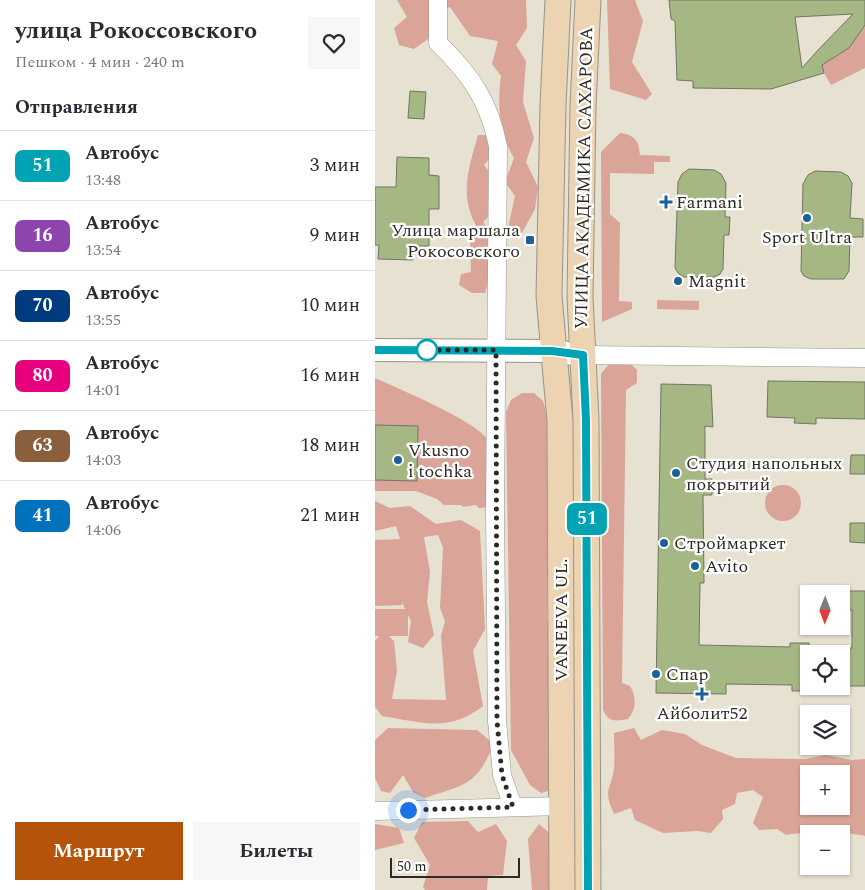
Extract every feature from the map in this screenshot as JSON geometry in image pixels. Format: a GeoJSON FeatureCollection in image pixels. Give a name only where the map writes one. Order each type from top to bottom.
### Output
{"type":"FeatureCollection","features":[{"type":"Feature","properties":{"kind":"main road","name":"УЛИЦА АКАДЕМИКА САХАРОВА"},"geometry":{"type":"LineString","coordinates":[[552,351],[549,296],[553,105],[558,0]]}},
{"type":"Feature","properties":{"kind":"main road","name":"УЛИЦА АКАДЕМИКА САХАРОВА"},"geometry":{"type":"LineString","coordinates":[[583,355],[580,287],[587,0]]}},
{"type":"Feature","properties":{"kind":"main road","name":"VANEEVA UL."},"geometry":{"type":"LineString","coordinates":[[552,351],[560,421],[562,890]]}},
{"type":"Feature","properties":{"kind":"main road","name":"VANEEVA UL."},"geometry":{"type":"LineString","coordinates":[[583,355],[586,420],[588,890]]}},
{"type":"Feature","properties":{"kind":"street"},"geometry":{"type":"LineString","coordinates":[[439,0],[438,44],[457,62],[480,93],[493,118],[499,146],[496,350],[497,721],[502,775],[513,807]]}},
{"type":"Feature","properties":{"kind":"street"},"geometry":{"type":"LineString","coordinates":[[375,350],[496,350],[552,351],[583,355],[865,358]]}},
{"type":"Feature","properties":{"kind":"street"},"geometry":{"type":"LineString","coordinates":[[375,811],[587,806]]}},
{"type":"Feature","properties":{"kind":"shaded area"},"geometry":{"type":"Polygon","coordinates":[[[397,0],[526,0],[527,28],[516,45],[526,61],[523,102],[534,138],[526,162],[538,187],[535,209],[522,233],[508,228],[515,196],[505,182],[514,158],[505,139],[500,118],[501,76],[492,64],[498,41],[470,36],[450,7],[436,12],[434,35],[414,49],[399,45],[394,28],[407,17],[397,0]]]}},
{"type":"Feature","properties":{"kind":"shaded area"},"geometry":{"type":"Polygon","coordinates":[[[607,0],[635,0],[643,21],[632,62],[652,94],[646,100],[610,89],[607,0]]]}},
{"type":"Feature","properties":{"kind":"shaded area"},"geometry":{"type":"Polygon","coordinates":[[[865,25],[865,68],[831,85],[822,65],[837,56],[837,50],[856,38],[865,25]]]}},
{"type":"Feature","properties":{"kind":"shaded area"},"geometry":{"type":"Polygon","coordinates":[[[620,133],[633,137],[639,146],[640,155],[670,156],[670,162],[654,162],[654,174],[610,173],[610,214],[620,223],[619,301],[632,302],[632,309],[602,322],[601,152],[620,133]]]}},
{"type":"Feature","properties":{"kind":"shaded area"},"geometry":{"type":"Polygon","coordinates":[[[478,135],[491,135],[493,155],[484,165],[492,176],[494,211],[483,222],[493,235],[492,267],[485,293],[472,293],[459,285],[461,274],[471,272],[470,233],[476,225],[468,203],[467,181],[478,135]]]}},
{"type":"Feature","properties":{"kind":"shaded area"},"geometry":{"type":"Polygon","coordinates":[[[657,300],[699,301],[699,310],[657,309],[657,300]]]}},
{"type":"Feature","properties":{"kind":"shaded area"},"geometry":{"type":"Polygon","coordinates":[[[629,362],[637,370],[637,383],[626,390],[622,683],[630,686],[635,703],[633,712],[628,719],[616,720],[610,719],[603,710],[601,374],[609,364],[629,362]]]}},
{"type":"Feature","properties":{"kind":"shaded area"},"geometry":{"type":"Polygon","coordinates":[[[375,378],[455,416],[483,434],[488,441],[489,447],[490,507],[444,505],[437,499],[416,491],[375,491],[375,378]]]}},
{"type":"Feature","properties":{"kind":"shaded area"},"geometry":{"type":"Polygon","coordinates":[[[522,393],[534,393],[543,401],[547,416],[551,417],[555,546],[547,555],[547,566],[552,574],[547,579],[547,621],[559,630],[559,648],[548,659],[548,677],[556,685],[556,697],[548,701],[548,736],[551,737],[548,791],[541,793],[530,785],[511,750],[506,412],[511,400],[522,393]]]}},
{"type":"Feature","properties":{"kind":"shaded area"},"geometry":{"type":"Polygon","coordinates":[[[783,485],[796,490],[801,503],[796,516],[783,521],[770,516],[765,503],[770,490],[783,485]]]}},
{"type":"Feature","properties":{"kind":"shaded area"},"geometry":{"type":"Polygon","coordinates":[[[375,501],[390,508],[410,506],[436,524],[461,520],[480,531],[485,629],[473,651],[483,706],[458,720],[446,723],[422,723],[382,716],[375,707],[375,641],[379,636],[375,636],[375,609],[405,609],[402,602],[402,605],[375,606],[375,540],[400,539],[396,526],[375,531],[375,501]],[[438,535],[424,537],[430,572],[427,602],[434,635],[423,648],[408,642],[411,621],[408,615],[408,636],[389,636],[394,641],[397,671],[392,699],[446,700],[441,636],[445,621],[440,608],[443,548],[438,535]]]}},
{"type":"Feature","properties":{"kind":"shaded area"},"geometry":{"type":"Polygon","coordinates":[[[388,728],[477,730],[494,744],[488,758],[475,776],[460,786],[425,798],[413,792],[403,775],[390,793],[381,791],[375,778],[375,740],[388,728]]]}},
{"type":"Feature","properties":{"kind":"shaded area"},"geometry":{"type":"Polygon","coordinates":[[[634,728],[641,740],[662,730],[685,734],[702,745],[736,758],[805,759],[826,755],[852,760],[865,759],[865,836],[850,834],[850,825],[800,825],[800,833],[786,835],[777,829],[759,830],[753,823],[763,797],[753,790],[737,793],[735,804],[722,810],[723,819],[711,833],[698,831],[663,833],[635,820],[631,808],[614,814],[608,791],[614,769],[614,733],[634,728]]]}},
{"type":"Feature","properties":{"kind":"shaded area"},"geometry":{"type":"Polygon","coordinates":[[[468,821],[478,832],[496,824],[507,841],[503,875],[488,876],[487,890],[425,890],[423,887],[430,865],[414,838],[422,822],[468,821]]]}},
{"type":"Feature","properties":{"kind":"shaded area"},"geometry":{"type":"Polygon","coordinates":[[[375,824],[399,828],[404,843],[375,850],[375,824]]]}},
{"type":"Feature","properties":{"kind":"shaded area"},"geometry":{"type":"Polygon","coordinates":[[[539,824],[556,839],[557,890],[532,890],[528,839],[539,824]]]}},
{"type":"Feature","properties":{"kind":"building"},"geometry":{"type":"Polygon","coordinates":[[[669,0],[865,0],[865,25],[849,48],[822,65],[824,73],[771,89],[693,88],[693,81],[677,80],[675,21],[671,19],[669,0]],[[853,14],[795,17],[802,68],[853,14]]]}},
{"type":"Feature","properties":{"kind":"building"},"geometry":{"type":"Polygon","coordinates":[[[410,91],[426,92],[424,119],[408,118],[410,91]]]}},
{"type":"Feature","properties":{"kind":"building"},"geometry":{"type":"Polygon","coordinates":[[[397,157],[429,158],[429,175],[439,176],[439,209],[429,209],[429,246],[414,246],[413,260],[378,259],[379,245],[375,245],[375,187],[396,187],[397,157]]]}},
{"type":"Feature","properties":{"kind":"building"},"geometry":{"type":"Polygon","coordinates":[[[689,169],[714,170],[721,174],[726,183],[725,217],[730,217],[729,235],[724,235],[723,269],[720,274],[714,277],[684,277],[675,268],[678,182],[682,174],[689,169]]]}},
{"type":"Feature","properties":{"kind":"building"},"geometry":{"type":"Polygon","coordinates":[[[815,171],[841,172],[848,176],[852,183],[850,218],[863,219],[863,237],[850,237],[849,271],[844,279],[811,279],[804,276],[801,271],[803,184],[808,175],[815,171]]]}},
{"type":"Feature","properties":{"kind":"building"},"geometry":{"type":"Polygon","coordinates":[[[768,381],[865,382],[865,419],[816,418],[816,424],[794,423],[795,418],[767,417],[768,381]]]}},
{"type":"Feature","properties":{"kind":"building"},"geometry":{"type":"Polygon","coordinates":[[[661,384],[711,385],[713,427],[705,426],[705,479],[712,479],[712,495],[703,495],[704,583],[700,583],[699,645],[790,647],[790,643],[809,643],[809,645],[800,645],[800,691],[792,691],[792,685],[726,684],[726,694],[656,693],[661,384]]]}},
{"type":"Feature","properties":{"kind":"building"},"geometry":{"type":"Polygon","coordinates":[[[375,425],[418,426],[417,481],[375,480],[375,425]]]}},
{"type":"Feature","properties":{"kind":"building"},"geometry":{"type":"Polygon","coordinates":[[[851,455],[865,455],[865,474],[850,474],[851,455]]]}},
{"type":"Feature","properties":{"kind":"building"},"geometry":{"type":"Polygon","coordinates":[[[850,523],[865,523],[865,543],[850,542],[850,523]]]}},
{"type":"Feature","properties":{"kind":"building"},"geometry":{"type":"Polygon","coordinates":[[[850,591],[865,591],[865,686],[850,686],[852,610],[850,610],[850,591]]]}},
{"type":"Feature","properties":{"kind":"bus line","name":"51"},"geometry":{"type":"LineString","coordinates":[[375,350],[552,351],[583,355],[586,420],[588,890]]}},
{"type":"Feature","properties":{"kind":"place","name":"Farmani"},"geometry":{"type":"Point","coordinates":[666,202]}},
{"type":"Feature","properties":{"kind":"place","name":"Sport Ultra"},"geometry":{"type":"Point","coordinates":[807,218]}},
{"type":"Feature","properties":{"kind":"place","name":"Улица маршала Рокосовского"},"geometry":{"type":"Point","coordinates":[530,240]}},
{"type":"Feature","properties":{"kind":"place","name":"Magnit"},"geometry":{"type":"Point","coordinates":[678,281]}},
{"type":"Feature","properties":{"kind":"place","name":"Vkusno i tochka"},"geometry":{"type":"Point","coordinates":[398,460]}},
{"type":"Feature","properties":{"kind":"place","name":"Студия напольных покрытий"},"geometry":{"type":"Point","coordinates":[676,473]}},
{"type":"Feature","properties":{"kind":"place","name":"Строймаркет"},"geometry":{"type":"Point","coordinates":[664,543]}},
{"type":"Feature","properties":{"kind":"place","name":"Avito"},"geometry":{"type":"Point","coordinates":[695,566]}},
{"type":"Feature","properties":{"kind":"place","name":"Спар"},"geometry":{"type":"Point","coordinates":[656,674]}},
{"type":"Feature","properties":{"kind":"place","name":"Айболит52"},"geometry":{"type":"Point","coordinates":[702,694]}},
{"type":"Feature","properties":{"kind":"route"},"geometry":{"type":"LineString","coordinates":[[408,810],[467,810],[513,807],[502,775],[497,721],[496,350],[427,350]]}}]}
